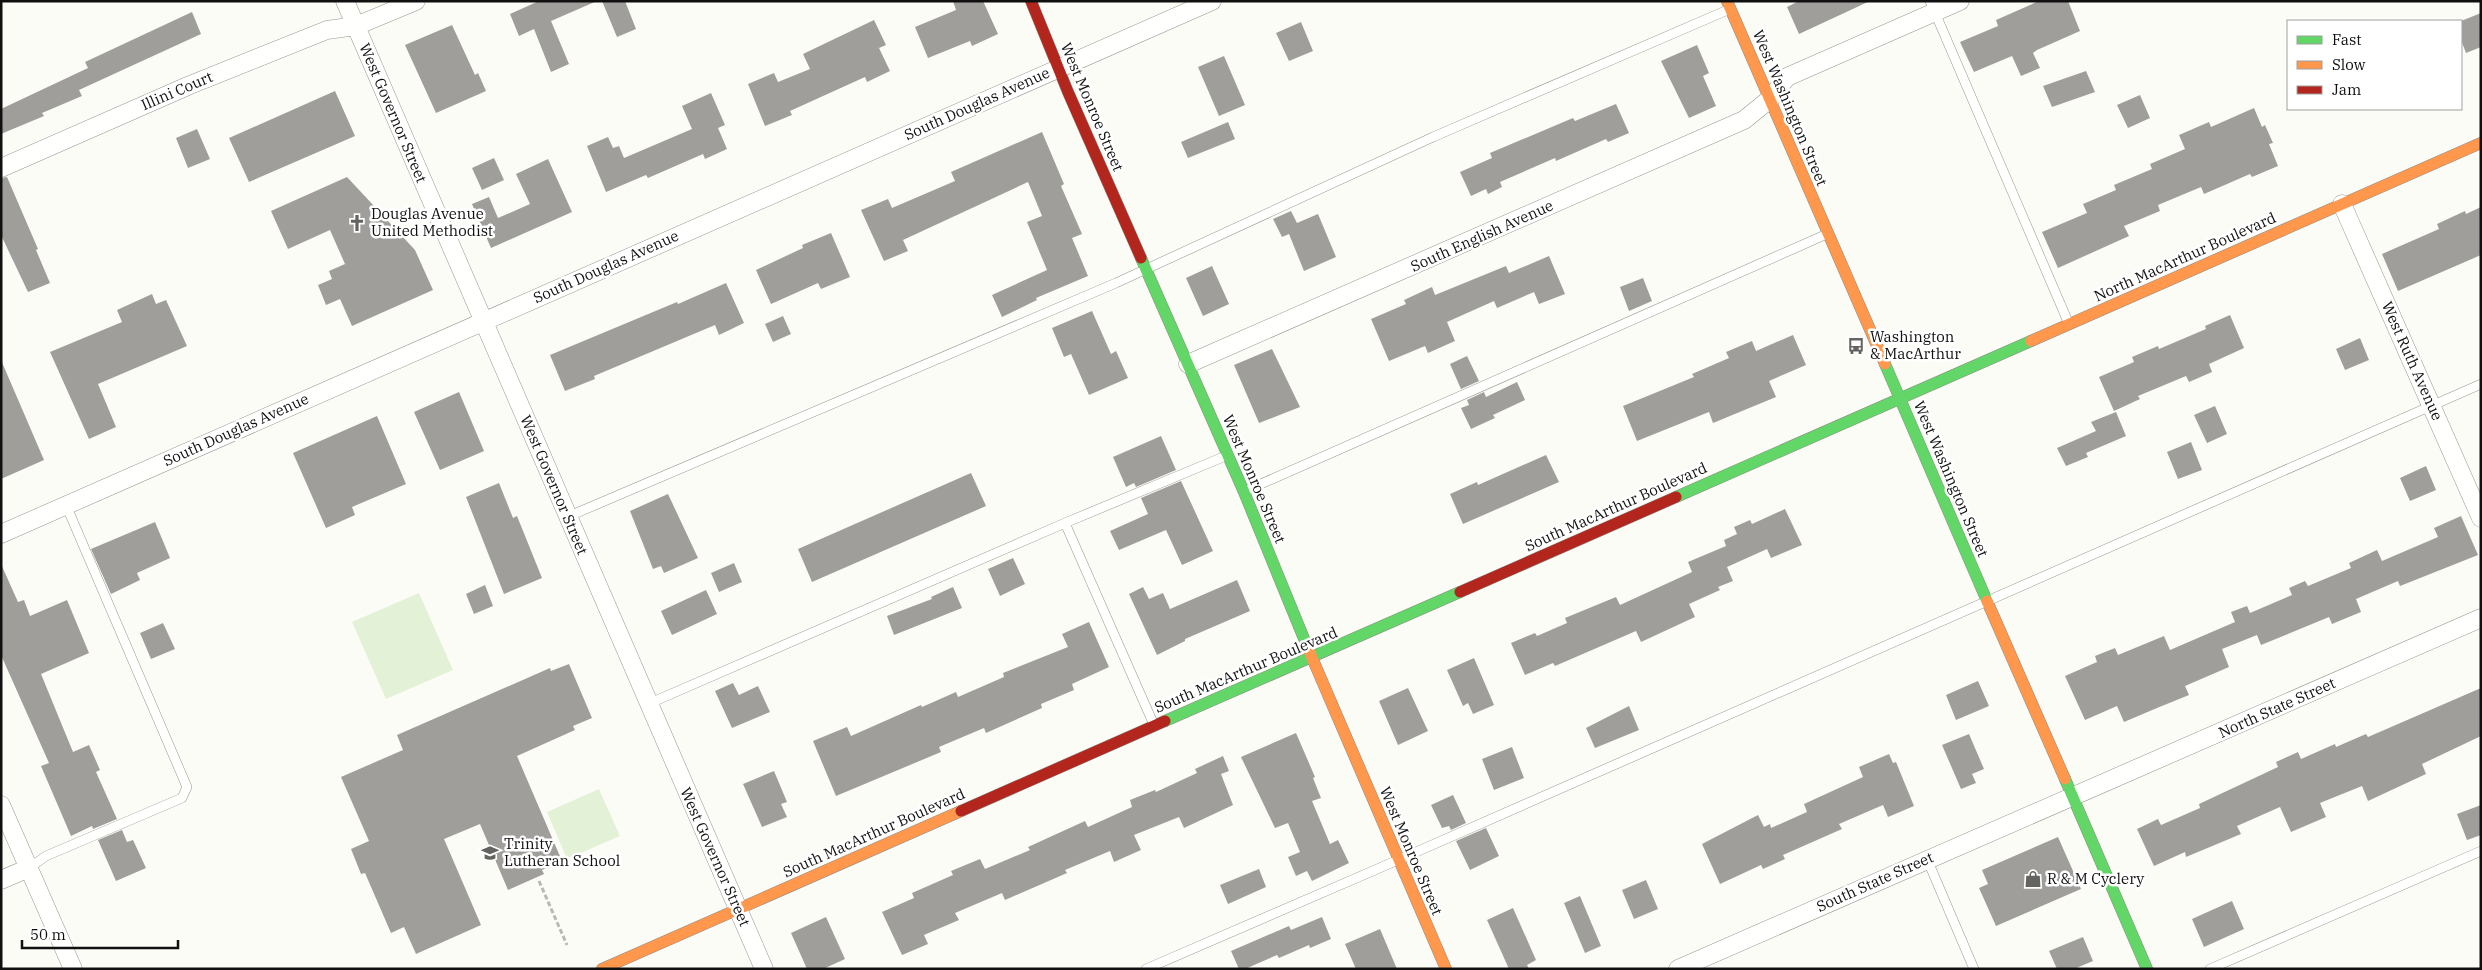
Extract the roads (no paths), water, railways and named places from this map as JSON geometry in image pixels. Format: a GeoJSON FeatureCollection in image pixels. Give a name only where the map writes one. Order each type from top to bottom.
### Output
{"type":"FeatureCollection","features":[{"type":"Feature","properties":{"kind":"street","name":"West Governor Street"},"geometry":{"type":"LineString","coordinates":[[346,1],[482,321],[764,969]]}},
{"type":"Feature","properties":{"kind":"street","name":"Illini Court"},"geometry":{"type":"LineString","coordinates":[[1,168],[190,85],[327,30],[356,26],[416,1]]}},
{"type":"Feature","properties":{"kind":"street","name":"West Monroe Street"},"geometry":{"type":"LineString","coordinates":[[1031,1],[1244,492],[1312,658],[1446,969]]}},
{"type":"Feature","properties":{"kind":"street","name":"South Douglas Avenue"},"geometry":{"type":"LineString","coordinates":[[1,534],[1212,1]]}},
{"type":"Feature","properties":{"kind":"street","name":"South English Avenue"},"geometry":{"type":"LineString","coordinates":[[1188,364],[1744,120],[1770,98],[1787,77],[1933,7],[1960,1]]}},
{"type":"Feature","properties":{"kind":"street","name":"West Washington Street"},"geometry":{"type":"LineString","coordinates":[[1729,5],[2147,969]]}},
{"type":"Feature","properties":{"kind":"street","name":"North MacArthur Boulevard"},"geometry":{"type":"LineString","coordinates":[[1900,398],[2481,143]]}},
{"type":"Feature","properties":{"kind":"street","name":"West Ruth Avenue"},"geometry":{"type":"LineString","coordinates":[[2342,204],[2481,518]]}},
{"type":"Feature","properties":{"kind":"street","name":"South MacArthur Boulevard"},"geometry":{"type":"LineString","coordinates":[[602,969],[1900,398]]}},
{"type":"Feature","properties":{"kind":"street","name":"North State Street"},"geometry":{"type":"LineString","coordinates":[[2073,797],[2481,618]]}},
{"type":"Feature","properties":{"kind":"street","name":"South State Street"},"geometry":{"type":"LineString","coordinates":[[1678,969],[2073,797]]}},
{"type":"Feature","properties":{"kind":"street"},"geometry":{"type":"LineString","coordinates":[[1,805],[73,969]]}},
{"type":"Feature","properties":{"kind":"street"},"geometry":{"type":"LineString","coordinates":[[1,880],[29,868]]}},
{"type":"Feature","properties":{"kind":"lane"},"geometry":{"type":"LineString","coordinates":[[567,517],[1146,269],[1433,137],[1729,5]]}},
{"type":"Feature","properties":{"kind":"lane"},"geometry":{"type":"LineString","coordinates":[[1933,7],[2069,324]]}},
{"type":"Feature","properties":{"kind":"lane"},"geometry":{"type":"LineString","coordinates":[[1244,492],[1828,233]]}},
{"type":"Feature","properties":{"kind":"lane"},"geometry":{"type":"LineString","coordinates":[[1146,969],[1988,602],[2481,384]]}},
{"type":"Feature","properties":{"kind":"lane"},"geometry":{"type":"LineString","coordinates":[[648,704],[1065,523],[1228,455]]}},
{"type":"Feature","properties":{"kind":"lane"},"geometry":{"type":"LineString","coordinates":[[29,868],[46,856],[182,798],[187,787],[66,505]]}},
{"type":"Feature","properties":{"kind":"lane"},"geometry":{"type":"LineString","coordinates":[[1065,523],[1154,726]]}},
{"type":"Feature","properties":{"kind":"lane"},"geometry":{"type":"LineString","coordinates":[[2210,969],[2481,851]]}},
{"type":"Feature","properties":{"kind":"lane"},"geometry":{"type":"LineString","coordinates":[[1927,859],[1974,969]]}},
{"type":"Feature","properties":{"kind":"place","name":"Douglas Avenue United Methodist"},"geometry":{"type":"Point","coordinates":[357,223]}},
{"type":"Feature","properties":{"kind":"place","name":"Washington & MacArthur"},"geometry":{"type":"Point","coordinates":[1856,346]}},
{"type":"Feature","properties":{"kind":"place","name":"Trinity Lutheran School"},"geometry":{"type":"Point","coordinates":[490,853]}},
{"type":"Feature","properties":{"kind":"place","name":"R & M Cyclery"},"geometry":{"type":"Point","coordinates":[2033,879]}}]}
